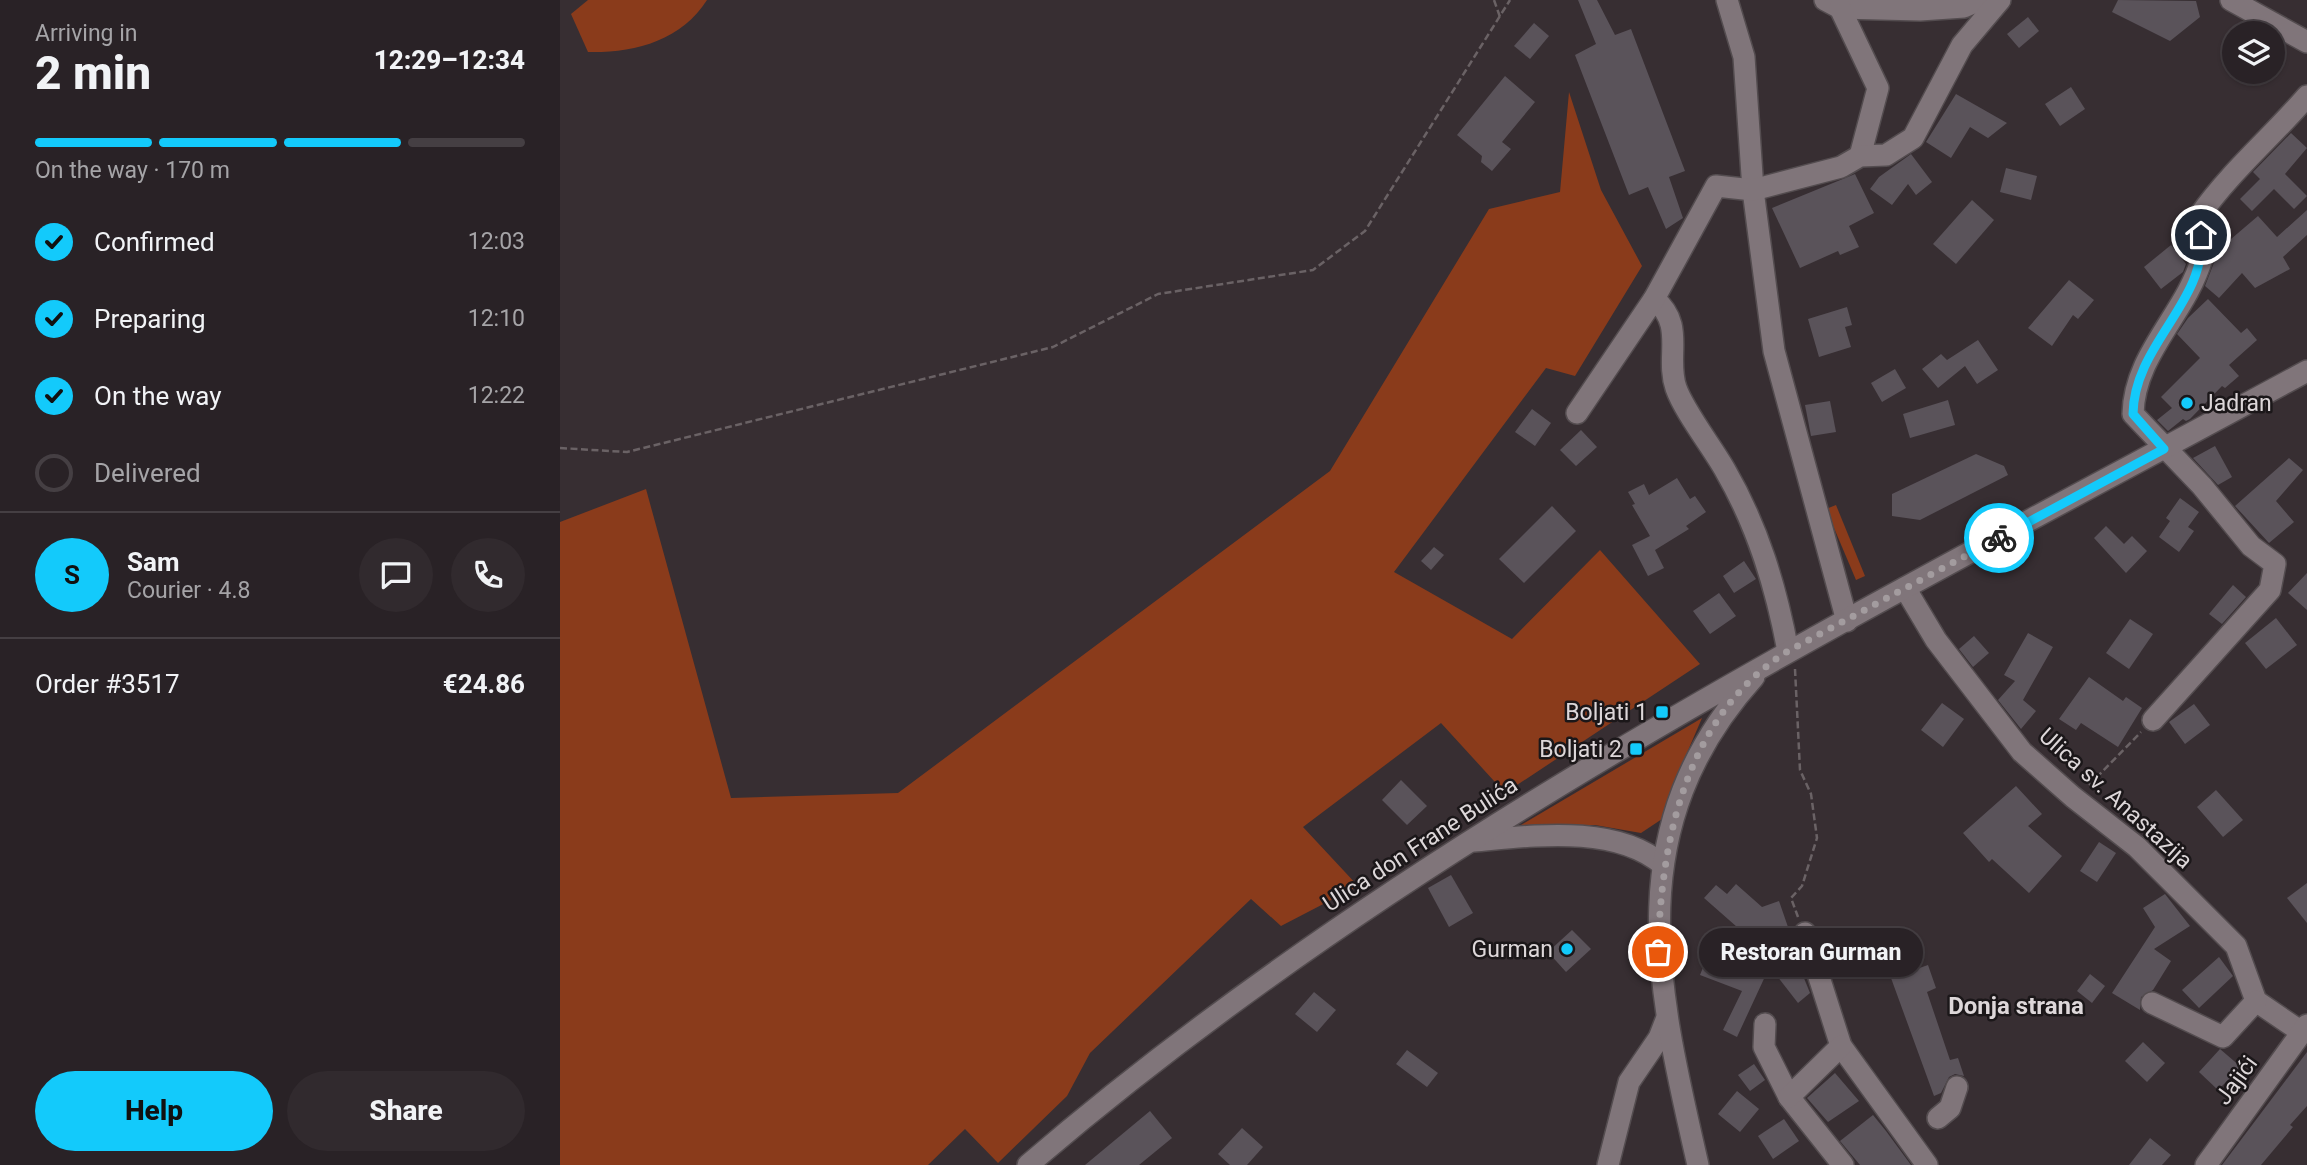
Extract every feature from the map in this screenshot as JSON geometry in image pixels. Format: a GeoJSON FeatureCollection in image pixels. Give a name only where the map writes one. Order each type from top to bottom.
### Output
{"type":"FeatureCollection","features":[{"type":"Feature","properties":{"kind":"street"},"geometry":{"type":"LineString","coordinates":[[1727,0],[1744,57],[1753,190],[1774,351],[1847,621]]}},
{"type":"Feature","properties":{"kind":"street"},"geometry":{"type":"LineString","coordinates":[[1833,4],[1920,10],[1964,7],[1980,0]]}},
{"type":"Feature","properties":{"kind":"street"},"geometry":{"type":"LineString","coordinates":[[1577,412],[1654,299],[1716,186],[1753,190],[1841,167],[1860,156],[1886,155],[1913,138],[1962,45],[2000,0]]}},
{"type":"Feature","properties":{"kind":"street"},"geometry":{"type":"LineString","coordinates":[[2231,0],[2307,42]]}},
{"type":"Feature","properties":{"kind":"street"},"geometry":{"type":"LineString","coordinates":[[1833,4],[1878,88],[1860,156]]}},
{"type":"Feature","properties":{"kind":"street"},"geometry":{"type":"LineString","coordinates":[[2152,720],[2270,590],[2275,564],[2251,546],[2202,486],[2133,414],[2133,400],[2145,361],[2185,299],[2203,255],[2200,215],[2227,178],[2273,135],[2307,96]]}},
{"type":"Feature","properties":{"kind":"street"},"geometry":{"type":"LineString","coordinates":[[1654,299],[1668,310],[1674,344],[1675,387],[1727,473],[1761,541],[1788,651]]}},
{"type":"Feature","properties":{"kind":"street","name":"Ulica don Frane Bulića"},"geometry":{"type":"LineString","coordinates":[[1028,1165],[1111,1094],[1225,1005],[1469,841],[1788,651],[2307,371]]}},
{"type":"Feature","properties":{"kind":"street","name":"Ulica sv. Anastazija"},"geometry":{"type":"LineString","coordinates":[[1905,588],[1936,640],[2022,752],[2073,797],[2137,847],[2236,946],[2256,1001]]}},
{"type":"Feature","properties":{"kind":"street"},"geometry":{"type":"LineString","coordinates":[[1698,1165],[1666,1020],[1658,952],[1663,865],[1673,818],[1699,754],[1729,706],[1768,663]]}},
{"type":"Feature","properties":{"kind":"street"},"geometry":{"type":"LineString","coordinates":[[1469,841],[1526,837],[1587,839],[1638,849],[1663,865]]}},
{"type":"Feature","properties":{"kind":"street"},"geometry":{"type":"LineString","coordinates":[[1805,933],[1841,1046],[1927,1165]]}},
{"type":"Feature","properties":{"kind":"street"},"geometry":{"type":"LineString","coordinates":[[2152,1003],[2223,1037],[2256,1001],[2305,1029]]}},
{"type":"Feature","properties":{"kind":"street"},"geometry":{"type":"LineString","coordinates":[[1608,1165],[1629,1082],[1659,1038],[1666,1020]]}},
{"type":"Feature","properties":{"kind":"street"},"geometry":{"type":"LineString","coordinates":[[1765,1024],[1764,1047],[1789,1097],[1843,1165]]}},
{"type":"Feature","properties":{"kind":"street","name":"Jajići"},"geometry":{"type":"LineString","coordinates":[[2206,1165],[2305,1029]]}},
{"type":"Feature","properties":{"kind":"street"},"geometry":{"type":"LineString","coordinates":[[1789,1097],[1841,1046]]}},
{"type":"Feature","properties":{"kind":"street"},"geometry":{"type":"LineString","coordinates":[[1629,1082],[1643,1068],[1652,1067],[1671,1072],[1678,1080]]}},
{"type":"Feature","properties":{"kind":"street"},"geometry":{"type":"LineString","coordinates":[[1938,1118],[1950,1108],[1957,1087]]}},
{"type":"Feature","properties":{"kind":"path"},"geometry":{"type":"LineString","coordinates":[[1494,0],[1500,17]]}},
{"type":"Feature","properties":{"kind":"path"},"geometry":{"type":"LineString","coordinates":[[560,448],[627,452],[1054,347],[1158,294],[1313,270],[1365,231],[1510,0]]}},
{"type":"Feature","properties":{"kind":"path"},"geometry":{"type":"LineString","coordinates":[[1788,651],[1796,673],[1800,770],[1811,794],[1817,838],[1802,886],[1791,898],[1805,933]]}},
{"type":"Feature","properties":{"kind":"path"},"geometry":{"type":"LineString","coordinates":[[2073,797],[2088,787],[2152,720]]}},
{"type":"Feature","properties":{"kind":"shaded area"},"geometry":{"type":"Polygon","coordinates":[[[588,0],[707,0],[684,26],[655,42],[622,50],[588,52],[571,14],[588,0]]]}},
{"type":"Feature","properties":{"kind":"shaded area"},"geometry":{"type":"Polygon","coordinates":[[[1569,92],[1601,190],[1642,266],[1575,376],[1546,368],[1394,572],[1512,639],[1600,550],[1700,664],[1505,793],[1441,723],[1303,827],[1358,886],[1281,926],[1251,899],[1090,1053],[1067,1096],[998,1163],[965,1129],[928,1165],[560,1165],[560,522],[646,489],[731,798],[898,793],[1330,471],[1489,209],[1560,192],[1569,92]]]}},
{"type":"Feature","properties":{"kind":"shaded area"},"geometry":{"type":"Polygon","coordinates":[[[1836,505],[1865,576],[1856,580],[1826,509],[1836,505]]]}},
{"type":"Feature","properties":{"kind":"shaded area"},"geometry":{"type":"Polygon","coordinates":[[[1702,718],[1671,790],[1662,819],[1641,833],[1595,825],[1521,825],[1702,718]]]}},
{"type":"Feature","properties":{"kind":"building"},"geometry":{"type":"Polygon","coordinates":[[[1578,0],[1597,0],[1615,35],[1631,29],[1685,171],[1669,177],[1683,218],[1666,229],[1648,187],[1629,195],[1575,55],[1596,44],[1578,0]]]}},
{"type":"Feature","properties":{"kind":"building"},"geometry":{"type":"Polygon","coordinates":[[[2118,0],[2196,1],[2200,17],[2170,41],[2112,12],[2118,0]]]}},
{"type":"Feature","properties":{"kind":"building"},"geometry":{"type":"Polygon","coordinates":[[[2028,17],[2039,31],[2019,48],[2007,34],[2028,17]]]}},
{"type":"Feature","properties":{"kind":"building"},"geometry":{"type":"Polygon","coordinates":[[[1534,23],[1549,36],[1530,59],[1514,46],[1534,23]]]}},
{"type":"Feature","properties":{"kind":"building"},"geometry":{"type":"Polygon","coordinates":[[[1505,76],[1535,102],[1502,142],[1511,149],[1492,171],[1481,162],[1482,156],[1457,135],[1505,76]]]}},
{"type":"Feature","properties":{"kind":"building"},"geometry":{"type":"Polygon","coordinates":[[[2071,87],[2085,109],[2060,126],[2045,104],[2071,87]]]}},
{"type":"Feature","properties":{"kind":"building"},"geometry":{"type":"Polygon","coordinates":[[[1956,94],[2007,123],[1988,138],[1970,127],[1951,158],[1926,142],[1956,94]]]}},
{"type":"Feature","properties":{"kind":"building"},"geometry":{"type":"Polygon","coordinates":[[[2291,133],[2307,148],[2285,174],[2307,196],[2294,209],[2274,189],[2252,211],[2240,199],[2260,179],[2253,172],[2291,133]]]}},
{"type":"Feature","properties":{"kind":"building"},"geometry":{"type":"Polygon","coordinates":[[[1911,154],[1932,182],[1916,195],[1908,184],[1892,205],[1870,189],[1879,177],[1911,154]]]}},
{"type":"Feature","properties":{"kind":"building"},"geometry":{"type":"Polygon","coordinates":[[[2006,168],[2037,176],[2031,200],[2000,192],[2006,168]]]}},
{"type":"Feature","properties":{"kind":"building"},"geometry":{"type":"Polygon","coordinates":[[[1855,174],[1874,213],[1849,226],[1859,247],[1840,255],[1838,251],[1800,268],[1772,208],[1855,174]]]}},
{"type":"Feature","properties":{"kind":"building"},"geometry":{"type":"Polygon","coordinates":[[[1972,200],[1994,220],[1956,264],[1933,244],[1972,200]]]}},
{"type":"Feature","properties":{"kind":"building"},"geometry":{"type":"Polygon","coordinates":[[[2307,210],[2307,235],[2283,257],[2290,269],[2255,288],[2242,273],[2219,298],[2205,286],[2215,260],[2216,246],[2227,235],[2231,239],[2258,216],[2277,237],[2307,210]]]}},
{"type":"Feature","properties":{"kind":"building"},"geometry":{"type":"Polygon","coordinates":[[[2171,245],[2186,264],[2183,272],[2161,289],[2144,267],[2171,245]]]}},
{"type":"Feature","properties":{"kind":"building"},"geometry":{"type":"Polygon","coordinates":[[[2069,280],[2094,300],[2078,319],[2073,315],[2052,346],[2028,328],[2069,280]]]}},
{"type":"Feature","properties":{"kind":"building"},"geometry":{"type":"Polygon","coordinates":[[[2208,299],[2241,333],[2247,328],[2257,340],[2229,365],[2239,376],[2225,388],[2222,386],[2190,419],[2183,419],[2168,431],[2157,420],[2172,408],[2161,397],[2200,358],[2177,334],[2188,318],[2208,299]]]}},
{"type":"Feature","properties":{"kind":"building"},"geometry":{"type":"Polygon","coordinates":[[[1847,307],[1852,325],[1845,327],[1851,347],[1819,357],[1808,319],[1847,307]]]}},
{"type":"Feature","properties":{"kind":"building"},"geometry":{"type":"Polygon","coordinates":[[[1978,340],[1998,370],[1977,384],[1965,366],[1938,388],[1922,369],[1941,354],[1947,360],[1978,340]]]}},
{"type":"Feature","properties":{"kind":"building"},"geometry":{"type":"Polygon","coordinates":[[[1895,369],[1906,388],[1882,402],[1871,383],[1895,369]]]}},
{"type":"Feature","properties":{"kind":"building"},"geometry":{"type":"Polygon","coordinates":[[[1948,400],[1955,425],[1910,438],[1903,414],[1948,400]]]}},
{"type":"Feature","properties":{"kind":"building"},"geometry":{"type":"Polygon","coordinates":[[[1830,401],[1836,432],[1811,436],[1805,405],[1830,401]]]}},
{"type":"Feature","properties":{"kind":"building"},"geometry":{"type":"Polygon","coordinates":[[[1532,409],[1551,423],[1535,446],[1515,432],[1532,409]]]}},
{"type":"Feature","properties":{"kind":"building"},"geometry":{"type":"Polygon","coordinates":[[[1581,430],[1597,447],[1576,466],[1560,450],[1581,430]]]}},
{"type":"Feature","properties":{"kind":"building"},"geometry":{"type":"Polygon","coordinates":[[[2215,446],[2232,477],[2218,485],[2193,458],[2215,446]]]}},
{"type":"Feature","properties":{"kind":"building"},"geometry":{"type":"Polygon","coordinates":[[[1976,454],[2004,466],[2008,475],[1920,520],[1892,516],[1892,494],[1976,454]]]}},
{"type":"Feature","properties":{"kind":"building"},"geometry":{"type":"Polygon","coordinates":[[[2289,458],[2303,470],[2276,501],[2294,522],[2269,543],[2235,506],[2289,458]]]}},
{"type":"Feature","properties":{"kind":"building"},"geometry":{"type":"Polygon","coordinates":[[[1677,478],[1690,499],[1695,496],[1706,512],[1686,526],[1689,529],[1655,550],[1664,568],[1648,576],[1632,545],[1650,536],[1632,505],[1635,504],[1628,492],[1644,484],[1649,495],[1677,478]]]}},
{"type":"Feature","properties":{"kind":"building"},"geometry":{"type":"Polygon","coordinates":[[[2180,498],[2199,512],[2188,527],[2194,531],[2179,552],[2159,537],[2170,521],[2166,518],[2180,498]]]}},
{"type":"Feature","properties":{"kind":"building"},"geometry":{"type":"Polygon","coordinates":[[[1552,506],[1576,531],[1524,583],[1499,559],[1552,506]]]}},
{"type":"Feature","properties":{"kind":"building"},"geometry":{"type":"Polygon","coordinates":[[[2106,526],[2124,544],[2132,536],[2147,551],[2126,573],[2094,538],[2106,526]]]}},
{"type":"Feature","properties":{"kind":"building"},"geometry":{"type":"Polygon","coordinates":[[[1434,547],[1444,555],[1431,570],[1421,561],[1434,547]]]}},
{"type":"Feature","properties":{"kind":"building"},"geometry":{"type":"Polygon","coordinates":[[[1744,561],[1756,579],[1734,593],[1723,576],[1744,561]]]}},
{"type":"Feature","properties":{"kind":"building"},"geometry":{"type":"Polygon","coordinates":[[[2307,573],[2307,610],[2288,593],[2307,573]]]}},
{"type":"Feature","properties":{"kind":"building"},"geometry":{"type":"Polygon","coordinates":[[[2233,585],[2246,597],[2222,624],[2209,614],[2233,585]]]}},
{"type":"Feature","properties":{"kind":"building"},"geometry":{"type":"Polygon","coordinates":[[[1719,593],[1736,616],[1710,634],[1693,611],[1719,593]]]}},
{"type":"Feature","properties":{"kind":"building"},"geometry":{"type":"Polygon","coordinates":[[[2276,618],[2297,645],[2266,669],[2245,643],[2276,618]]]}},
{"type":"Feature","properties":{"kind":"building"},"geometry":{"type":"Polygon","coordinates":[[[2130,619],[2153,634],[2129,669],[2106,653],[2130,619]]]}},
{"type":"Feature","properties":{"kind":"building"},"geometry":{"type":"Polygon","coordinates":[[[2028,633],[2053,647],[2023,700],[2036,711],[2021,729],[1998,700],[2015,681],[2004,675],[2028,633]]]}},
{"type":"Feature","properties":{"kind":"building"},"geometry":{"type":"Polygon","coordinates":[[[1974,636],[1989,653],[1973,667],[1959,649],[1974,636]]]}},
{"type":"Feature","properties":{"kind":"building"},"geometry":{"type":"Polygon","coordinates":[[[2089,677],[2123,701],[2126,697],[2142,708],[2118,747],[2081,723],[2076,730],[2059,719],[2089,677]]]}},
{"type":"Feature","properties":{"kind":"building"},"geometry":{"type":"Polygon","coordinates":[[[1942,703],[1964,719],[1943,747],[1921,730],[1942,703]]]}},
{"type":"Feature","properties":{"kind":"building"},"geometry":{"type":"Polygon","coordinates":[[[2194,704],[2210,725],[2185,744],[2169,722],[2194,704]]]}},
{"type":"Feature","properties":{"kind":"building"},"geometry":{"type":"Polygon","coordinates":[[[1401,780],[1427,806],[1407,825],[1382,800],[1401,780]]]}},
{"type":"Feature","properties":{"kind":"building"},"geometry":{"type":"Polygon","coordinates":[[[2016,786],[2042,814],[2028,826],[2062,856],[2029,893],[1992,859],[1989,862],[1963,833],[2016,786]]]}},
{"type":"Feature","properties":{"kind":"building"},"geometry":{"type":"Polygon","coordinates":[[[2216,790],[2243,820],[2223,837],[2197,807],[2216,790]]]}},
{"type":"Feature","properties":{"kind":"building"},"geometry":{"type":"Polygon","coordinates":[[[2099,842],[2116,853],[2097,882],[2080,871],[2099,842]]]}},
{"type":"Feature","properties":{"kind":"building"},"geometry":{"type":"Polygon","coordinates":[[[1451,875],[1473,913],[1449,927],[1428,888],[1451,875]]]}},
{"type":"Feature","properties":{"kind":"building"},"geometry":{"type":"Polygon","coordinates":[[[2307,883],[2307,923],[2287,898],[2307,883]]]}},
{"type":"Feature","properties":{"kind":"building"},"geometry":{"type":"Polygon","coordinates":[[[1736,884],[1762,907],[1779,901],[1788,927],[1737,1037],[1723,1030],[1742,991],[1700,975],[1708,955],[1720,960],[1737,927],[1704,898],[1716,885],[1727,894],[1736,884]]]}},
{"type":"Feature","properties":{"kind":"building"},"geometry":{"type":"Polygon","coordinates":[[[2165,894],[2190,926],[2154,949],[2171,961],[2153,990],[2141,997],[2140,1010],[2112,993],[2155,927],[2143,908],[2165,894]]]}},
{"type":"Feature","properties":{"kind":"building"},"geometry":{"type":"Polygon","coordinates":[[[1572,930],[1591,949],[1566,972],[1548,952],[1572,930]]]}},
{"type":"Feature","properties":{"kind":"building"},"geometry":{"type":"Polygon","coordinates":[[[2219,957],[2233,976],[2199,1008],[2182,990],[2219,957]]]}},
{"type":"Feature","properties":{"kind":"building"},"geometry":{"type":"Polygon","coordinates":[[[1797,961],[1810,993],[1798,1003],[1777,976],[1797,961]]]}},
{"type":"Feature","properties":{"kind":"building"},"geometry":{"type":"Polygon","coordinates":[[[1928,965],[1936,988],[1927,992],[1950,1060],[1958,1058],[1964,1076],[1955,1074],[1949,1077],[1941,1093],[1934,1096],[1891,978],[1928,965]]]}},
{"type":"Feature","properties":{"kind":"building"},"geometry":{"type":"Polygon","coordinates":[[[2090,974],[2105,986],[2092,1003],[2077,991],[2090,974]]]}},
{"type":"Feature","properties":{"kind":"building"},"geometry":{"type":"Polygon","coordinates":[[[1314,992],[1336,1010],[1317,1032],[1295,1014],[1314,992]]]}},
{"type":"Feature","properties":{"kind":"building"},"geometry":{"type":"Polygon","coordinates":[[[2143,1042],[2165,1063],[2147,1082],[2125,1061],[2143,1042]]]}},
{"type":"Feature","properties":{"kind":"building"},"geometry":{"type":"Polygon","coordinates":[[[2220,1049],[2241,1067],[2218,1090],[2199,1072],[2220,1049]]]}},
{"type":"Feature","properties":{"kind":"building"},"geometry":{"type":"Polygon","coordinates":[[[1407,1050],[1438,1073],[1427,1087],[1396,1064],[1407,1050]]]}},
{"type":"Feature","properties":{"kind":"building"},"geometry":{"type":"Polygon","coordinates":[[[2307,1052],[2307,1106],[2290,1125],[2293,1127],[2261,1165],[2222,1165],[2307,1052]]]}},
{"type":"Feature","properties":{"kind":"building"},"geometry":{"type":"Polygon","coordinates":[[[1754,1064],[1765,1080],[1750,1091],[1738,1075],[1754,1064]]]}},
{"type":"Feature","properties":{"kind":"building"},"geometry":{"type":"Polygon","coordinates":[[[1835,1073],[1859,1101],[1828,1122],[1807,1098],[1835,1073]]]}},
{"type":"Feature","properties":{"kind":"building"},"geometry":{"type":"Polygon","coordinates":[[[1737,1091],[1759,1109],[1740,1132],[1718,1114],[1737,1091]]]}},
{"type":"Feature","properties":{"kind":"building"},"geometry":{"type":"Polygon","coordinates":[[[1150,1111],[1172,1138],[1139,1165],[1085,1165],[1150,1111]]]}},
{"type":"Feature","properties":{"kind":"building"},"geometry":{"type":"Polygon","coordinates":[[[1873,1115],[1911,1165],[1860,1165],[1840,1141],[1873,1115]]]}},
{"type":"Feature","properties":{"kind":"building"},"geometry":{"type":"Polygon","coordinates":[[[1784,1119],[1799,1141],[1773,1159],[1758,1136],[1784,1119]]]}},
{"type":"Feature","properties":{"kind":"building"},"geometry":{"type":"Polygon","coordinates":[[[1242,1128],[1263,1147],[1247,1165],[1230,1165],[1218,1154],[1242,1128]]]}},
{"type":"Feature","properties":{"kind":"building"},"geometry":{"type":"Polygon","coordinates":[[[2150,1138],[2171,1155],[2162,1165],[2129,1165],[2150,1138]]]}},
{"type":"Feature","properties":{"kind":"way so far"},"geometry":{"type":"LineString","coordinates":[[1658,952],[1663,865],[1673,818],[1699,754],[1715,726],[1743,689],[1768,663],[1788,651],[1999,538]]}},
{"type":"Feature","properties":{"kind":"place","name":"Jadran"},"geometry":{"type":"Point","coordinates":[2187,403]}},
{"type":"Feature","properties":{"kind":"place","name":"Boljati 1"},"geometry":{"type":"Point","coordinates":[1662,712]}},
{"type":"Feature","properties":{"kind":"place","name":"Boljati 2"},"geometry":{"type":"Point","coordinates":[1636,749]}},
{"type":"Feature","properties":{"kind":"place","name":"Gurman"},"geometry":{"type":"Point","coordinates":[1567,949]}},
{"type":"Feature","properties":{"kind":"place","name":"Restoran Gurman"},"geometry":{"type":"Point","coordinates":[1658,952]}},
{"type":"Feature","properties":{"kind":"district","name":"Donja strana"},"geometry":{"type":"Point","coordinates":[2016,1006]}},
{"type":"Feature","properties":{"kind":"route"},"geometry":{"type":"LineString","coordinates":[[1999,538],[2164,449],[2133,414],[2133,400],[2145,361],[2185,299],[2203,255],[2201,235]]}}]}
